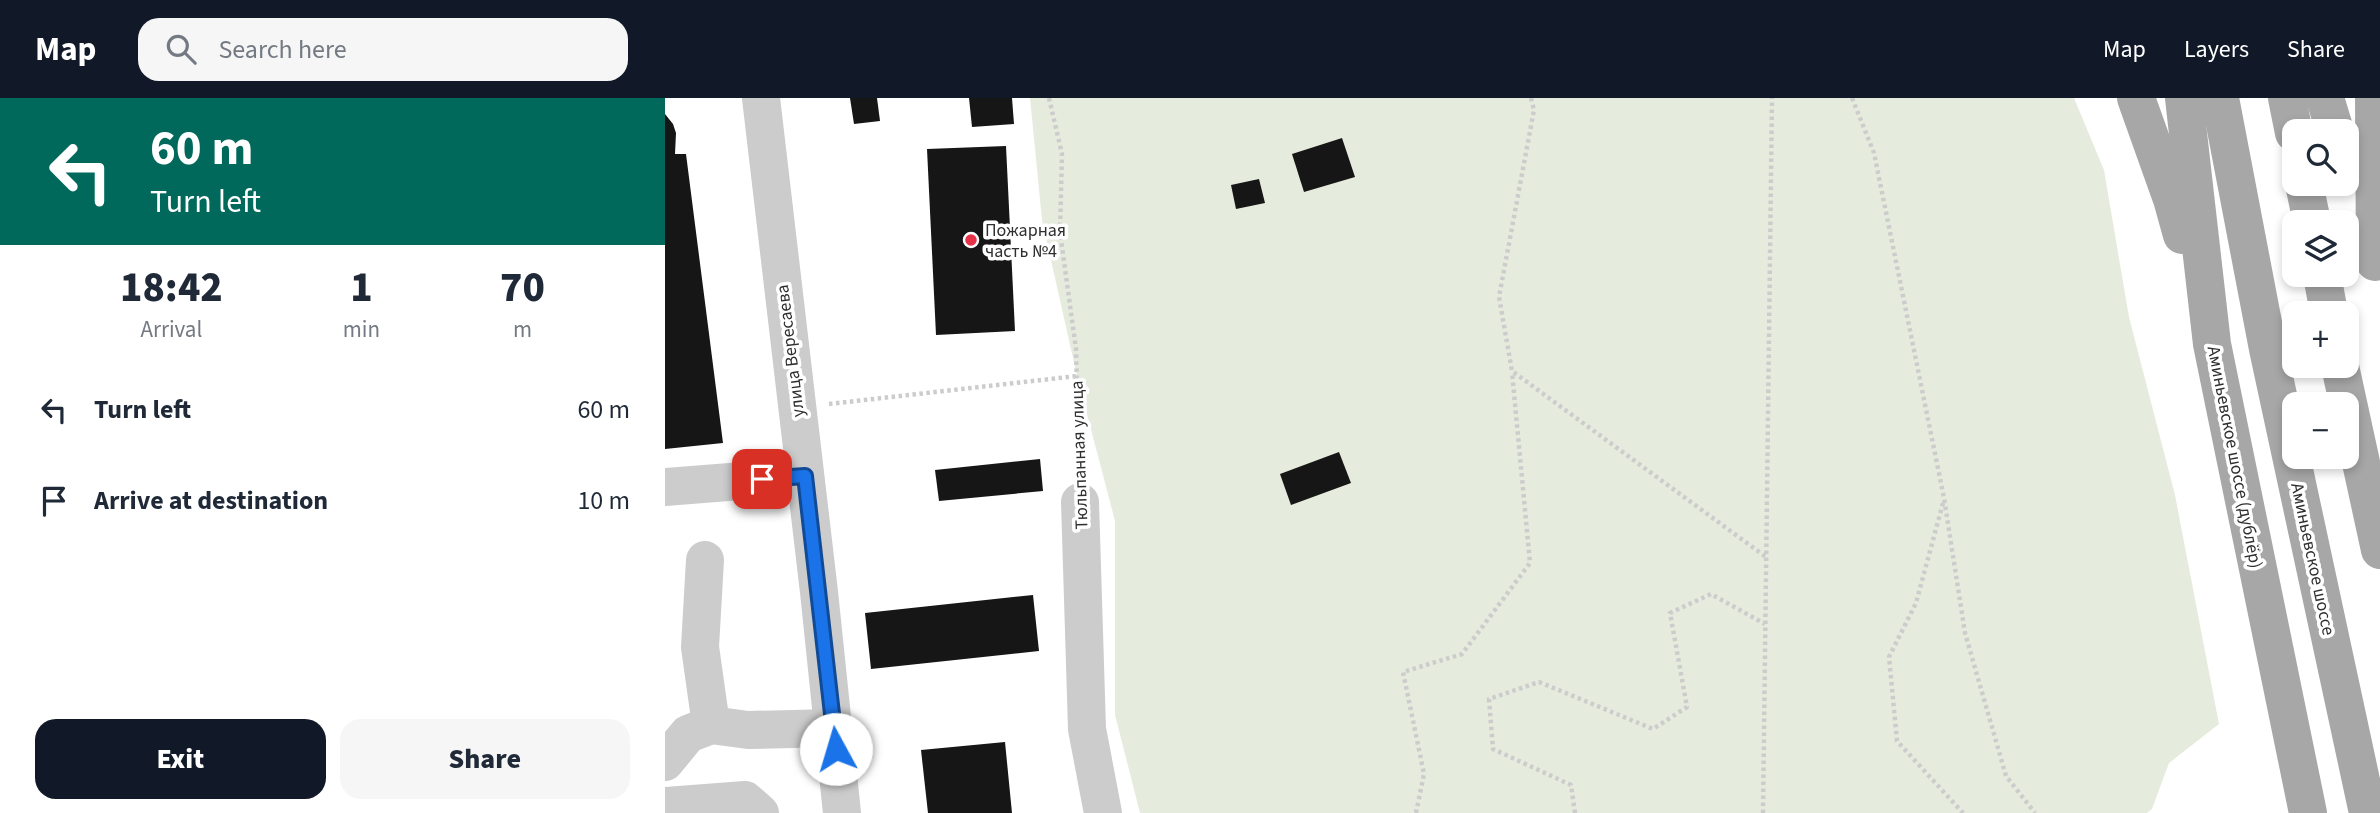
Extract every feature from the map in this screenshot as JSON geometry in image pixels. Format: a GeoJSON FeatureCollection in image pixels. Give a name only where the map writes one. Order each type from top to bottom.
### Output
{"type":"FeatureCollection","features":[{"type":"Feature","properties":{"kind":"main road"},"geometry":{"type":"LineString","coordinates":[[2136,98],[2172,199],[2212,344]]}},
{"type":"Feature","properties":{"kind":"main road","name":"Аминьевское шоссе (дублёр)"},"geometry":{"type":"LineString","coordinates":[[2185,98],[2212,344],[2308,813]]}},
{"type":"Feature","properties":{"kind":"main road","name":"Аминьевское шоссе"},"geometry":{"type":"LineString","coordinates":[[2220,98],[2268,349],[2368,813]]}},
{"type":"Feature","properties":{"kind":"main road"},"geometry":{"type":"LineString","coordinates":[[2287,98],[2291,119]]}},
{"type":"Feature","properties":{"kind":"main road"},"geometry":{"type":"LineString","coordinates":[[2325,98],[2331,119]]}},
{"type":"Feature","properties":{"kind":"main road"},"geometry":{"type":"LineString","coordinates":[[2374,98],[2377,273]]}},
{"type":"Feature","properties":{"kind":"main road"},"geometry":{"type":"LineString","coordinates":[[2355,196],[2377,273]]}},
{"type":"Feature","properties":{"kind":"main road"},"geometry":{"type":"LineString","coordinates":[[2343,378],[2380,551]]}},
{"type":"Feature","properties":{"kind":"street","name":"улица Вересаева"},"geometry":{"type":"LineString","coordinates":[[761,98],[842,813]]}},
{"type":"Feature","properties":{"kind":"street"},"geometry":{"type":"LineString","coordinates":[[665,487],[805,476]]}},
{"type":"Feature","properties":{"kind":"street","name":"Тюльпанная улица"},"geometry":{"type":"LineString","coordinates":[[1080,502],[1087,729],[1103,813]]}},
{"type":"Feature","properties":{"kind":"street"},"geometry":{"type":"LineString","coordinates":[[705,560],[700,647],[711,724]]}},
{"type":"Feature","properties":{"kind":"street"},"geometry":{"type":"LineString","coordinates":[[665,762],[688,734],[711,724],[748,730],[834,728]]}},
{"type":"Feature","properties":{"kind":"street"},"geometry":{"type":"LineString","coordinates":[[665,806],[745,800],[760,813]]}},
{"type":"Feature","properties":{"kind":"path","name":"Тюльпанная улица"},"geometry":{"type":"LineString","coordinates":[[1049,98],[1062,154],[1060,232],[1076,349],[1080,502]]}},
{"type":"Feature","properties":{"kind":"path"},"geometry":{"type":"LineString","coordinates":[[1416,813],[1424,774],[1403,671],[1462,654],[1530,563],[1512,371],[1499,297],[1534,110],[1531,98]]}},
{"type":"Feature","properties":{"kind":"path"},"geometry":{"type":"LineString","coordinates":[[1763,813],[1772,98]]}},
{"type":"Feature","properties":{"kind":"path"},"geometry":{"type":"LineString","coordinates":[[1852,98],[1874,153],[1944,498],[1965,633],[2006,776],[2035,813]]}},
{"type":"Feature","properties":{"kind":"path"},"geometry":{"type":"LineString","coordinates":[[1512,371],[1766,557]]}},
{"type":"Feature","properties":{"kind":"path"},"geometry":{"type":"LineString","coordinates":[[797,408],[1077,376]]}},
{"type":"Feature","properties":{"kind":"path"},"geometry":{"type":"LineString","coordinates":[[1944,498],[1916,603],[1889,657],[1897,741],[1963,813]]}},
{"type":"Feature","properties":{"kind":"path"},"geometry":{"type":"LineString","coordinates":[[1575,813],[1571,785],[1493,749],[1489,699],[1539,682],[1653,729],[1688,707],[1670,613],[1711,594],[1765,624]]}},
{"type":"Feature","properties":{"kind":"green space"},"geometry":{"type":"Polygon","coordinates":[[[1030,98],[2074,98],[2104,170],[2129,317],[2175,495],[2219,724],[2169,763],[2152,809],[2147,813],[1140,813],[1115,715],[1115,521],[1077,376],[1042,220],[1030,98]]]}},
{"type":"Feature","properties":{"kind":"building"},"geometry":{"type":"Polygon","coordinates":[[[850,98],[877,98],[880,121],[854,124],[850,98]]]}},
{"type":"Feature","properties":{"kind":"building"},"geometry":{"type":"Polygon","coordinates":[[[969,98],[1012,98],[1014,124],[972,127],[969,98]]]}},
{"type":"Feature","properties":{"kind":"building"},"geometry":{"type":"Polygon","coordinates":[[[665,114],[676,133],[675,154],[686,154],[723,443],[665,449],[665,114]]]}},
{"type":"Feature","properties":{"kind":"building"},"geometry":{"type":"Polygon","coordinates":[[[1342,138],[1355,177],[1304,192],[1292,154],[1342,138]]]}},
{"type":"Feature","properties":{"kind":"building","name":"Пожарная часть №4"},"geometry":{"type":"Polygon","coordinates":[[[1006,146],[1015,331],[936,335],[927,149],[1006,146]]]}},
{"type":"Feature","properties":{"kind":"building"},"geometry":{"type":"Polygon","coordinates":[[[1259,179],[1265,203],[1236,209],[1231,185],[1259,179]]]}},
{"type":"Feature","properties":{"kind":"building"},"geometry":{"type":"Polygon","coordinates":[[[1339,452],[1351,483],[1291,505],[1280,474],[1339,452]]]}},
{"type":"Feature","properties":{"kind":"building"},"geometry":{"type":"Polygon","coordinates":[[[1040,459],[1043,491],[939,501],[935,470],[1040,459]]]}},
{"type":"Feature","properties":{"kind":"building"},"geometry":{"type":"Polygon","coordinates":[[[1033,595],[1039,651],[871,669],[865,613],[1033,595]]]}},
{"type":"Feature","properties":{"kind":"building"},"geometry":{"type":"Polygon","coordinates":[[[1005,742],[1012,813],[928,813],[921,750],[1005,742]]]}},
{"type":"Feature","properties":{"kind":"place","name":"Пожарная часть №4"},"geometry":{"type":"Point","coordinates":[971,240]}},
{"type":"Feature","properties":{"kind":"route"},"geometry":{"type":"LineString","coordinates":[[762,479],[805,476],[836,749]]}}]}
